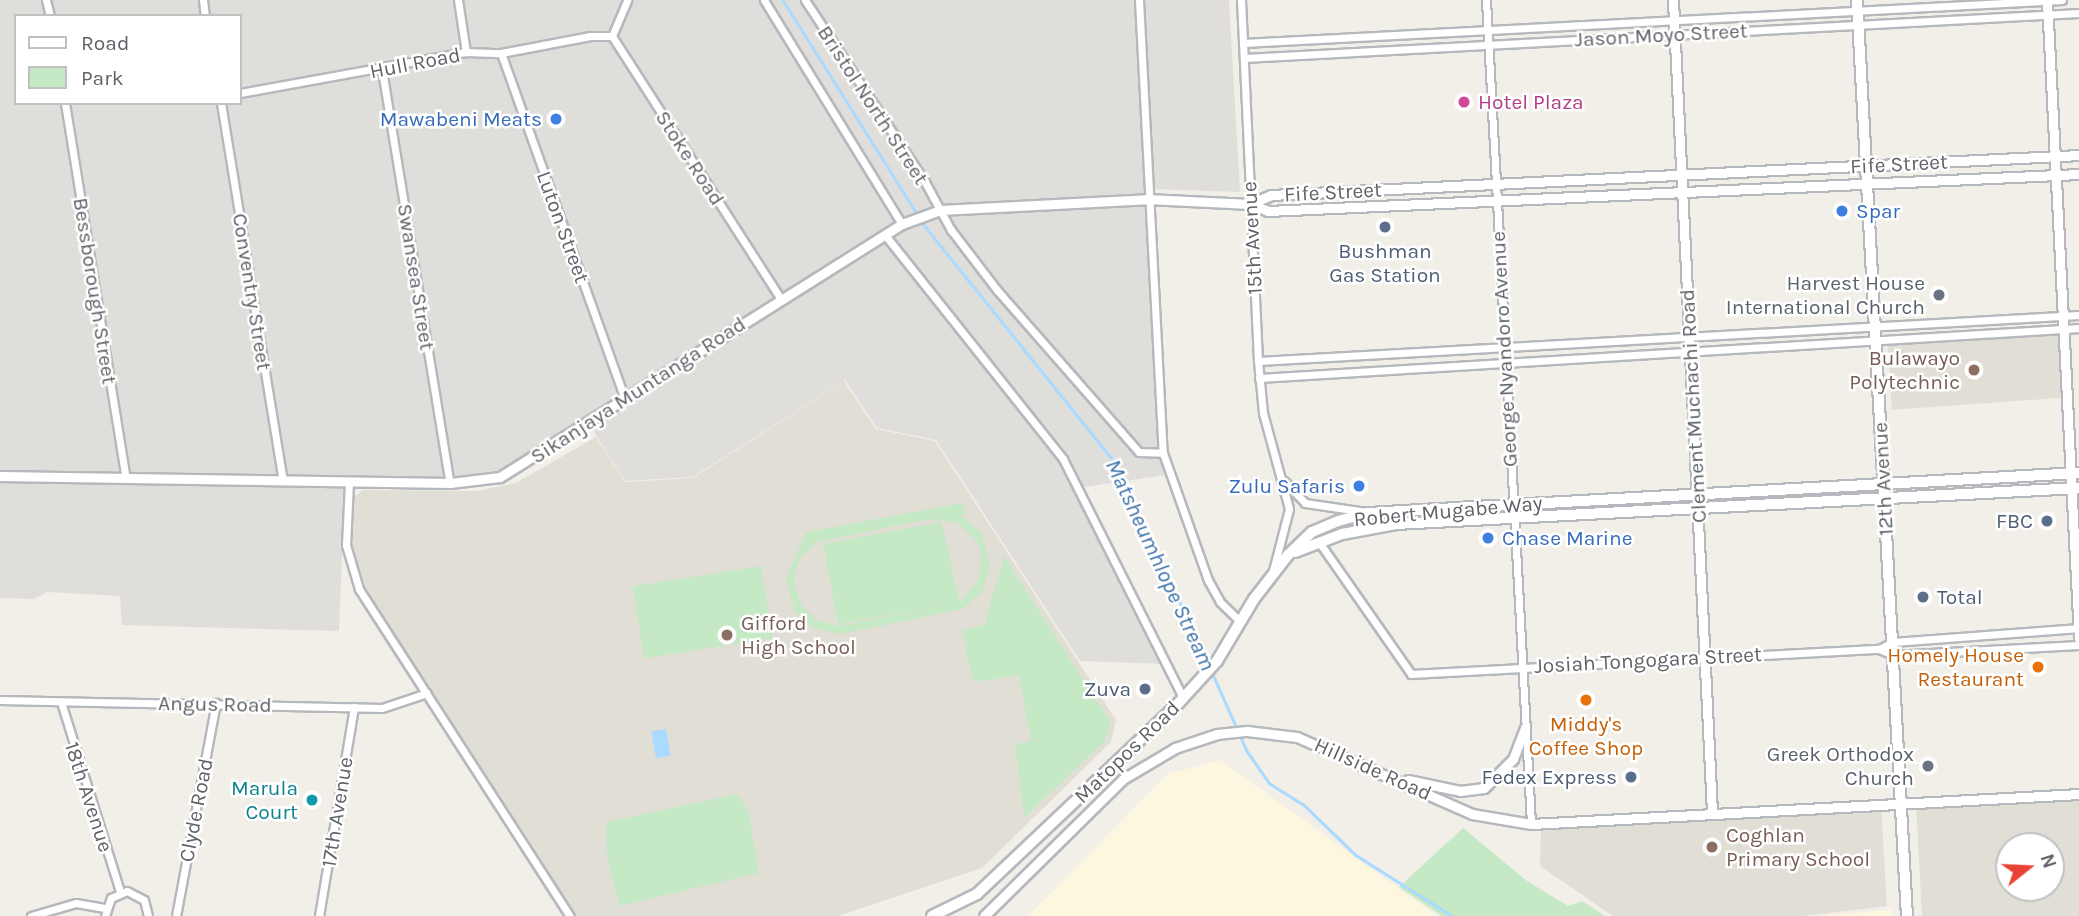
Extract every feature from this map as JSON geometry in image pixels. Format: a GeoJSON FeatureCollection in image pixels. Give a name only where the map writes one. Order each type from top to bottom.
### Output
{"type":"FeatureCollection","features":[{"type":"Feature","properties":{"kind":"main road","name":"12th Avenue"},"geometry":{"type":"LineString","coordinates":[[1858,5],[1908,916]]}},
{"type":"Feature","properties":{"kind":"main road","name":"Robert Mugabe Way"},"geometry":{"type":"LineString","coordinates":[[1289,555],[1312,532],[1368,513],[2075,473]]}},
{"type":"Feature","properties":{"kind":"main road","name":"Robert Mugabe Way"},"geometry":{"type":"LineString","coordinates":[[1289,555],[1320,541],[1382,526],[2075,489]]}},
{"type":"Feature","properties":{"kind":"main road","name":"Matopos Road"},"geometry":{"type":"LineString","coordinates":[[932,916],[977,894],[1205,677],[1271,575],[1289,555]]}},
{"type":"Feature","properties":{"kind":"street"},"geometry":{"type":"LineString","coordinates":[[458,0],[466,52]]}},
{"type":"Feature","properties":{"kind":"street"},"geometry":{"type":"LineString","coordinates":[[612,36],[627,0]]}},
{"type":"Feature","properties":{"kind":"street"},"geometry":{"type":"LineString","coordinates":[[764,0],[906,222]]}},
{"type":"Feature","properties":{"kind":"street","name":"Bristol North Street"},"geometry":{"type":"LineString","coordinates":[[805,0],[935,211],[997,290],[1139,452],[1163,453]]}},
{"type":"Feature","properties":{"kind":"street"},"geometry":{"type":"LineString","coordinates":[[1139,0],[1147,199],[1163,453],[1197,558],[1220,602],[1240,621]]}},
{"type":"Feature","properties":{"kind":"street","name":"15th Avenue"},"geometry":{"type":"LineString","coordinates":[[1241,0],[1259,378],[1263,413],[1289,509],[1288,527],[1271,575]]}},
{"type":"Feature","properties":{"kind":"street","name":"George Nyandoro Avenue"},"geometry":{"type":"LineString","coordinates":[[1486,0],[1531,824]]}},
{"type":"Feature","properties":{"kind":"street","name":"Clement Muchachi Road"},"geometry":{"type":"LineString","coordinates":[[1673,0],[1712,813]]}},
{"type":"Feature","properties":{"kind":"street"},"geometry":{"type":"LineString","coordinates":[[2047,0],[2062,316],[2075,473],[2079,638]]}},
{"type":"Feature","properties":{"kind":"street","name":"Jason Moyo Street"},"geometry":{"type":"LineString","coordinates":[[1243,43],[1674,20],[1858,5],[2062,0]]}},
{"type":"Feature","properties":{"kind":"street","name":"Jason Moyo Street"},"geometry":{"type":"LineString","coordinates":[[1244,58],[2079,13]]}},
{"type":"Feature","properties":{"kind":"street","name":"Hull Road"},"geometry":{"type":"LineString","coordinates":[[242,93],[382,70],[466,52],[501,53],[590,36],[612,36]]}},
{"type":"Feature","properties":{"kind":"street","name":"Stoke Road"},"geometry":{"type":"LineString","coordinates":[[612,36],[780,298]]}},
{"type":"Feature","properties":{"kind":"street","name":"Luton Street"},"geometry":{"type":"LineString","coordinates":[[501,53],[625,400]]}},
{"type":"Feature","properties":{"kind":"street","name":"Swansea Street"},"geometry":{"type":"LineString","coordinates":[[382,70],[450,483]]}},
{"type":"Feature","properties":{"kind":"street","name":"Bessborough Street"},"geometry":{"type":"LineString","coordinates":[[65,105],[125,478]]}},
{"type":"Feature","properties":{"kind":"street","name":"Conventry Street"},"geometry":{"type":"LineString","coordinates":[[221,105],[283,481]]}},
{"type":"Feature","properties":{"kind":"street","name":"Fife Street"},"geometry":{"type":"LineString","coordinates":[[1250,204],[1270,195],[2079,155]]}},
{"type":"Feature","properties":{"kind":"street","name":"Fife Street"},"geometry":{"type":"LineString","coordinates":[[1250,204],[1268,211],[2079,174]]}},
{"type":"Feature","properties":{"kind":"street","name":"Sikanjaya Muntanga Road"},"geometry":{"type":"LineString","coordinates":[[0,476],[450,483],[499,477],[625,400],[780,298],[906,222],[935,211],[1147,199],[1250,204]]}},
{"type":"Feature","properties":{"kind":"street"},"geometry":{"type":"LineString","coordinates":[[885,235],[1063,459],[1183,698]]}},
{"type":"Feature","properties":{"kind":"street"},"geometry":{"type":"LineString","coordinates":[[1258,361],[2079,316]]}},
{"type":"Feature","properties":{"kind":"street"},"geometry":{"type":"LineString","coordinates":[[1259,378],[2079,328]]}},
{"type":"Feature","properties":{"kind":"street","name":"15th Avenue"},"geometry":{"type":"LineString","coordinates":[[1279,475],[1305,503],[1368,513]]}},
{"type":"Feature","properties":{"kind":"street"},"geometry":{"type":"LineString","coordinates":[[349,482],[349,564],[367,601],[570,916]]}},
{"type":"Feature","properties":{"kind":"street","name":"Josiah Tongogara Street"},"geometry":{"type":"LineString","coordinates":[[1320,541],[1399,663],[1418,675],[1521,667],[1879,649],[1893,642],[2079,628]]}},
{"type":"Feature","properties":{"kind":"street","name":"Josiah Tongogara Street"},"geometry":{"type":"LineString","coordinates":[[1879,649],[1893,655],[2079,645]]}},
{"type":"Feature","properties":{"kind":"street","name":"Angus Road"},"geometry":{"type":"LineString","coordinates":[[0,700],[398,707],[427,693]]}},
{"type":"Feature","properties":{"kind":"street","name":"18th Avenue"},"geometry":{"type":"LineString","coordinates":[[61,702],[120,892]]}},
{"type":"Feature","properties":{"kind":"street","name":"Clyde Road"},"geometry":{"type":"LineString","coordinates":[[176,916],[216,703]]}},
{"type":"Feature","properties":{"kind":"street"},"geometry":{"type":"LineString","coordinates":[[319,916],[354,707]]}},
{"type":"Feature","properties":{"kind":"street"},"geometry":{"type":"LineString","coordinates":[[1399,778],[1460,791],[1484,788],[1513,760],[1525,727]]}},
{"type":"Feature","properties":{"kind":"street","name":"Hillside Road"},"geometry":{"type":"LineString","coordinates":[[984,916],[1123,779],[1175,748],[1217,734],[1247,731],[1307,740],[1399,778],[1472,814],[1531,824],[2079,794]]}},
{"type":"Feature","properties":{"kind":"street"},"geometry":{"type":"LineString","coordinates":[[31,916],[76,903],[105,912],[120,892],[139,895],[148,916]]}},
{"type":"Feature","properties":{"kind":"shaded area"},"geometry":{"type":"Polygon","coordinates":[[[0,0],[1229,0],[1240,192],[1151,189],[1166,475],[1077,488],[1164,664],[1080,661],[936,440],[877,428],[845,380],[693,477],[625,481],[587,421],[499,473],[445,480],[345,479],[339,631],[122,625],[120,596],[47,592],[34,599],[0,598],[0,0]]]}},
{"type":"Feature","properties":{"kind":"shaded area","name":"Bulawayo Polytechnic"},"geometry":{"type":"Polygon","coordinates":[[[2058,333],[2063,398],[1892,410],[1887,345],[2058,333]]]}},
{"type":"Feature","properties":{"kind":"shaded area","name":"Gifford High School"},"geometry":{"type":"Polygon","coordinates":[[[844,381],[876,429],[935,441],[1116,720],[1111,742],[982,868],[838,916],[575,916],[362,586],[352,563],[354,497],[363,490],[476,491],[516,483],[596,437],[625,482],[693,478],[844,381]]]}},
{"type":"Feature","properties":{"kind":"shaded area"},"geometry":{"type":"Polygon","coordinates":[[[1220,760],[1437,916],[1028,916],[1168,774],[1220,760]]]}},
{"type":"Feature","properties":{"kind":"shaded area"},"geometry":{"type":"Polygon","coordinates":[[[2079,798],[2079,916],[1922,916],[1916,804],[2079,798]]]}},
{"type":"Feature","properties":{"kind":"shaded area","name":"Coghlan Primary School"},"geometry":{"type":"Polygon","coordinates":[[[1881,806],[1887,906],[1802,916],[1613,916],[1540,866],[1541,827],[1881,806]]]}},
{"type":"Feature","properties":{"kind":"shaded area"},"geometry":{"type":"Polygon","coordinates":[[[1891,910],[1892,916],[1816,916],[1891,910]]]}},
{"type":"Feature","properties":{"kind":"green space"},"geometry":{"type":"Polygon","coordinates":[[[963,503],[966,513],[960,515],[981,533],[990,566],[982,591],[963,609],[840,634],[814,628],[795,611],[786,578],[806,532],[963,503]],[[930,519],[817,542],[801,557],[795,571],[794,585],[802,606],[818,621],[839,626],[955,604],[838,624],[823,544],[941,522],[960,602],[979,580],[981,551],[974,538],[958,523],[930,519]]]}},
{"type":"Feature","properties":{"kind":"green space"},"geometry":{"type":"Polygon","coordinates":[[[1004,556],[1110,721],[1105,741],[1024,818],[1015,744],[1031,741],[1019,675],[973,682],[962,630],[984,625],[1004,556]]]}},
{"type":"Feature","properties":{"kind":"green space"},"geometry":{"type":"Polygon","coordinates":[[[761,566],[772,638],[644,658],[633,586],[761,566]]]}},
{"type":"Feature","properties":{"kind":"green space"},"geometry":{"type":"Polygon","coordinates":[[[738,794],[749,815],[759,873],[619,906],[607,853],[606,822],[738,794]]]}},
{"type":"Feature","properties":{"kind":"green space"},"geometry":{"type":"Polygon","coordinates":[[[1463,828],[1527,881],[1568,906],[1582,901],[1605,916],[1442,916],[1399,887],[1463,828]]]}},
{"type":"Feature","properties":{"kind":"water"},"geometry":{"type":"Polygon","coordinates":[[[666,729],[671,756],[656,758],[651,732],[666,729]]]}},
{"type":"Feature","properties":{"kind":"waterway","name":"Matsheumhlope Stream"},"geometry":{"type":"LineString","coordinates":[[783,0],[917,214]]}},
{"type":"Feature","properties":{"kind":"waterway","name":"Matsheumhlope Stream"},"geometry":{"type":"LineString","coordinates":[[920,220],[1116,464],[1209,666]]}},
{"type":"Feature","properties":{"kind":"waterway","name":"Matsheumhlope Stream"},"geometry":{"type":"LineString","coordinates":[[1212,672],[1247,751],[1269,783],[1303,804],[1356,855],[1452,916]]}},
{"type":"Feature","properties":{"kind":"place","name":"Hotel Plaza"},"geometry":{"type":"Point","coordinates":[1464,102]}},
{"type":"Feature","properties":{"kind":"place","name":"Mawabeni Meats"},"geometry":{"type":"Point","coordinates":[556,119]}},
{"type":"Feature","properties":{"kind":"place","name":"Spar"},"geometry":{"type":"Point","coordinates":[1842,211]}},
{"type":"Feature","properties":{"kind":"place","name":"Bushman Gas Station"},"geometry":{"type":"Point","coordinates":[1385,227]}},
{"type":"Feature","properties":{"kind":"place","name":"Harvest House International Church"},"geometry":{"type":"Point","coordinates":[1939,295]}},
{"type":"Feature","properties":{"kind":"place","name":"Bulawayo Polytechnic"},"geometry":{"type":"Point","coordinates":[1974,370]}},
{"type":"Feature","properties":{"kind":"place","name":"Zulu Safaris"},"geometry":{"type":"Point","coordinates":[1359,486]}},
{"type":"Feature","properties":{"kind":"place","name":"FBC"},"geometry":{"type":"Point","coordinates":[2047,521]}},
{"type":"Feature","properties":{"kind":"place","name":"Chase Marine"},"geometry":{"type":"Point","coordinates":[1488,538]}},
{"type":"Feature","properties":{"kind":"place","name":"Total"},"geometry":{"type":"Point","coordinates":[1923,597]}},
{"type":"Feature","properties":{"kind":"place","name":"Gifford High School"},"geometry":{"type":"Point","coordinates":[727,635]}},
{"type":"Feature","properties":{"kind":"place","name":"Homely House Restaurant"},"geometry":{"type":"Point","coordinates":[2038,667]}},
{"type":"Feature","properties":{"kind":"place","name":"Zuva"},"geometry":{"type":"Point","coordinates":[1145,689]}},
{"type":"Feature","properties":{"kind":"place","name":"Middy's Coffee Shop"},"geometry":{"type":"Point","coordinates":[1586,700]}},
{"type":"Feature","properties":{"kind":"place","name":"Greek Orthodox Church"},"geometry":{"type":"Point","coordinates":[1928,766]}},
{"type":"Feature","properties":{"kind":"place","name":"Fedex Express"},"geometry":{"type":"Point","coordinates":[1631,777]}},
{"type":"Feature","properties":{"kind":"place","name":"Marula Court"},"geometry":{"type":"Point","coordinates":[312,800]}},
{"type":"Feature","properties":{"kind":"place","name":"Coghlan Primary School"},"geometry":{"type":"Point","coordinates":[1712,847]}}]}
